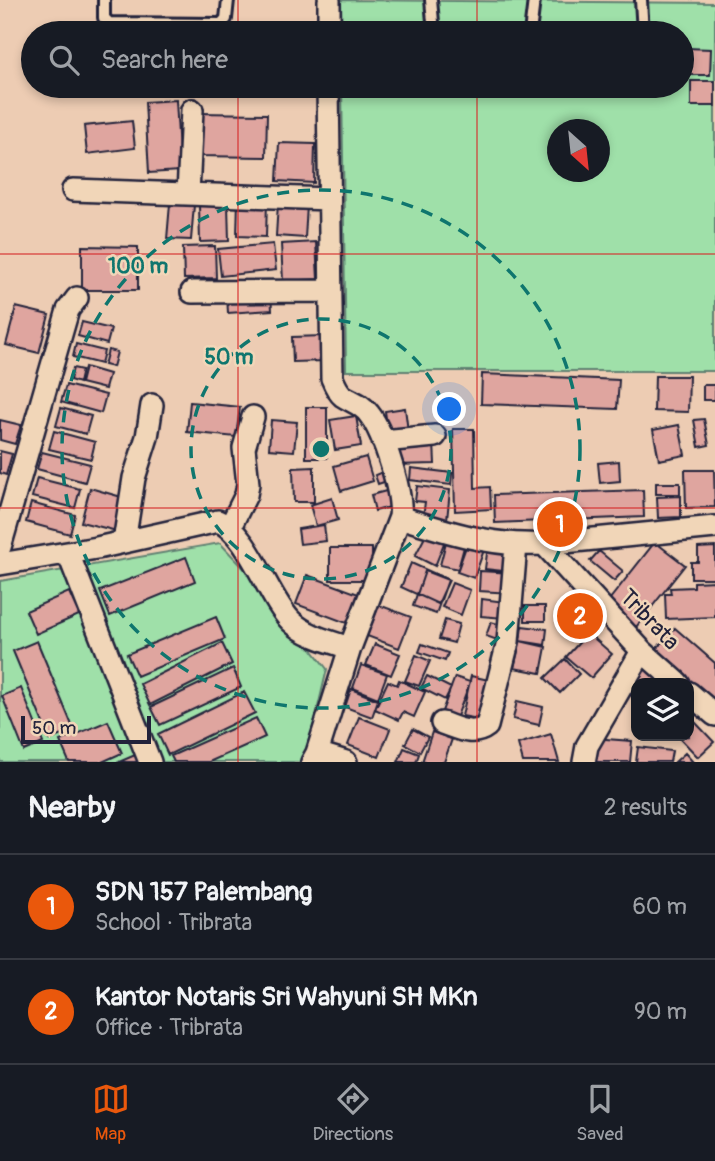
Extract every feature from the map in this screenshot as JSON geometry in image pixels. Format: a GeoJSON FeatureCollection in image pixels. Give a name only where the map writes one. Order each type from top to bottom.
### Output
{"type":"FeatureCollection","features":[{"type":"Feature","properties":{"kind":"street"},"geometry":{"type":"LineString","coordinates":[[329,0],[329,21]]}},
{"type":"Feature","properties":{"kind":"street"},"geometry":{"type":"LineString","coordinates":[[328,98],[332,377],[341,395],[355,401],[371,415],[383,441],[401,499],[400,517],[350,648],[315,757],[346,762]]}},
{"type":"Feature","properties":{"kind":"street"},"geometry":{"type":"LineString","coordinates":[[188,194],[192,110]]}},
{"type":"Feature","properties":{"kind":"street"},"geometry":{"type":"LineString","coordinates":[[73,190],[329,199]]}},
{"type":"Feature","properties":{"kind":"street"},"geometry":{"type":"LineString","coordinates":[[192,292],[329,291]]}},
{"type":"Feature","properties":{"kind":"street"},"geometry":{"type":"LineString","coordinates":[[0,547],[68,310],[77,298]]}},
{"type":"Feature","properties":{"kind":"street"},"geometry":{"type":"LineString","coordinates":[[124,542],[134,478],[148,437],[152,405]]}},
{"type":"Feature","properties":{"kind":"street"},"geometry":{"type":"LineString","coordinates":[[230,527],[246,495],[248,484],[244,448],[253,417]]}},
{"type":"Feature","properties":{"kind":"street"},"geometry":{"type":"LineString","coordinates":[[383,441],[435,436]]}},
{"type":"Feature","properties":{"kind":"street"},"geometry":{"type":"LineString","coordinates":[[400,517],[469,537],[516,545],[715,527]]}},
{"type":"Feature","properties":{"kind":"street"},"geometry":{"type":"LineString","coordinates":[[0,564],[124,542],[218,521],[230,527],[290,620],[313,635],[350,648]]}},
{"type":"Feature","properties":{"kind":"street","name":"Tribrata"},"geometry":{"type":"LineString","coordinates":[[544,544],[642,651],[672,678]]}},
{"type":"Feature","properties":{"kind":"street"},"geometry":{"type":"LineString","coordinates":[[442,723],[470,732],[487,726],[508,642],[516,545]]}},
{"type":"Feature","properties":{"kind":"street"},"geometry":{"type":"LineString","coordinates":[[68,553],[150,762]]}},
{"type":"Feature","properties":{"kind":"street"},"geometry":{"type":"LineString","coordinates":[[584,762],[587,746],[642,651]]}},
{"type":"Feature","properties":{"kind":"street"},"geometry":{"type":"LineString","coordinates":[[694,697],[715,715]]}},
{"type":"Feature","properties":{"kind":"lane"},"geometry":{"type":"LineString","coordinates":[[104,0],[104,18],[107,21]]}},
{"type":"Feature","properties":{"kind":"lane"},"geometry":{"type":"LineString","coordinates":[[224,21],[229,0]]}},
{"type":"Feature","properties":{"kind":"lane"},"geometry":{"type":"LineString","coordinates":[[431,0],[432,21]]}},
{"type":"Feature","properties":{"kind":"lane"},"geometry":{"type":"LineString","coordinates":[[531,21],[534,0]]}},
{"type":"Feature","properties":{"kind":"lane"},"geometry":{"type":"LineString","coordinates":[[641,0],[642,21]]}},
{"type":"Feature","properties":{"kind":"green space"},"geometry":{"type":"Polygon","coordinates":[[[341,0],[715,3],[715,371],[346,371],[342,98],[694,98],[694,21],[342,21],[341,0]]]}},
{"type":"Feature","properties":{"kind":"green space"},"geometry":{"type":"Polygon","coordinates":[[[220,543],[271,597],[327,669],[305,762],[0,762],[0,581],[220,543]]]}},
{"type":"Feature","properties":{"kind":"building"},"geometry":{"type":"Polygon","coordinates":[[[694,48],[711,49],[710,75],[694,75],[694,48]]]}},
{"type":"Feature","properties":{"kind":"building"},"geometry":{"type":"Polygon","coordinates":[[[694,81],[715,81],[715,106],[691,106],[694,81]]]}},
{"type":"Feature","properties":{"kind":"building"},"geometry":{"type":"Polygon","coordinates":[[[176,100],[180,171],[149,173],[145,102],[176,100]]]}},
{"type":"Feature","properties":{"kind":"building"},"geometry":{"type":"Polygon","coordinates":[[[198,113],[267,114],[266,157],[198,156],[198,113]]]}},
{"type":"Feature","properties":{"kind":"building"},"geometry":{"type":"Polygon","coordinates":[[[132,121],[135,148],[87,154],[84,126],[132,121]]]}},
{"type":"Feature","properties":{"kind":"building"},"geometry":{"type":"Polygon","coordinates":[[[279,143],[315,144],[314,183],[277,181],[279,143]]]}},
{"type":"Feature","properties":{"kind":"building"},"geometry":{"type":"Polygon","coordinates":[[[238,199],[267,200],[266,237],[237,236],[238,199]]]}},
{"type":"Feature","properties":{"kind":"building"},"geometry":{"type":"Polygon","coordinates":[[[278,203],[307,205],[305,238],[276,236],[278,203]]]}},
{"type":"Feature","properties":{"kind":"building"},"geometry":{"type":"Polygon","coordinates":[[[170,204],[194,205],[191,240],[167,239],[170,204]]]}},
{"type":"Feature","properties":{"kind":"building"},"geometry":{"type":"Polygon","coordinates":[[[228,204],[229,241],[200,242],[199,205],[228,204]]]}},
{"type":"Feature","properties":{"kind":"building"},"geometry":{"type":"Polygon","coordinates":[[[316,242],[318,279],[283,281],[281,244],[316,242]]]}},
{"type":"Feature","properties":{"kind":"building"},"geometry":{"type":"Polygon","coordinates":[[[273,244],[276,270],[221,276],[218,249],[273,244]]]}},
{"type":"Feature","properties":{"kind":"building"},"geometry":{"type":"Polygon","coordinates":[[[82,246],[138,247],[138,290],[82,290],[82,246]]]}},
{"type":"Feature","properties":{"kind":"building"},"geometry":{"type":"Polygon","coordinates":[[[215,246],[216,278],[184,279],[183,247],[215,246]]]}},
{"type":"Feature","properties":{"kind":"building"},"geometry":{"type":"Polygon","coordinates":[[[271,293],[272,310],[228,313],[227,296],[271,293]]]}},
{"type":"Feature","properties":{"kind":"building"},"geometry":{"type":"Polygon","coordinates":[[[16,307],[49,315],[39,353],[6,345],[16,307]]]}},
{"type":"Feature","properties":{"kind":"building"},"geometry":{"type":"Polygon","coordinates":[[[82,322],[111,329],[107,344],[78,336],[82,322]]]}},
{"type":"Feature","properties":{"kind":"building"},"geometry":{"type":"Polygon","coordinates":[[[324,336],[325,361],[293,362],[292,337],[324,336]]]}},
{"type":"Feature","properties":{"kind":"building"},"geometry":{"type":"Polygon","coordinates":[[[76,344],[104,351],[101,364],[73,357],[76,344]]]}},
{"type":"Feature","properties":{"kind":"building"},"geometry":{"type":"Polygon","coordinates":[[[108,350],[117,352],[113,367],[104,365],[108,350]]]}},
{"type":"Feature","properties":{"kind":"building"},"geometry":{"type":"Polygon","coordinates":[[[85,367],[109,374],[105,389],[81,383],[85,367]]]}},
{"type":"Feature","properties":{"kind":"building"},"geometry":{"type":"Polygon","coordinates":[[[73,368],[82,370],[79,383],[70,380],[73,368]]]}},
{"type":"Feature","properties":{"kind":"building"},"geometry":{"type":"Polygon","coordinates":[[[482,374],[619,380],[617,409],[481,404],[482,374]]]}},
{"type":"Feature","properties":{"kind":"building"},"geometry":{"type":"Polygon","coordinates":[[[655,376],[689,376],[688,412],[654,411],[655,376]]]}},
{"type":"Feature","properties":{"kind":"building"},"geometry":{"type":"Polygon","coordinates":[[[66,385],[106,395],[101,413],[61,402],[66,385]]]}},
{"type":"Feature","properties":{"kind":"building"},"geometry":{"type":"Polygon","coordinates":[[[703,385],[715,385],[715,400],[703,400],[703,385]]]}},
{"type":"Feature","properties":{"kind":"building"},"geometry":{"type":"Polygon","coordinates":[[[190,402],[240,407],[236,437],[187,432],[190,402]]]}},
{"type":"Feature","properties":{"kind":"building"},"geometry":{"type":"Polygon","coordinates":[[[306,407],[327,407],[327,458],[306,458],[306,407]]]}},
{"type":"Feature","properties":{"kind":"building"},"geometry":{"type":"Polygon","coordinates":[[[61,408],[91,416],[86,434],[56,426],[61,408]]]}},
{"type":"Feature","properties":{"kind":"building"},"geometry":{"type":"Polygon","coordinates":[[[405,408],[408,431],[388,433],[385,411],[405,408]]]}},
{"type":"Feature","properties":{"kind":"building"},"geometry":{"type":"Polygon","coordinates":[[[356,416],[361,446],[335,450],[330,420],[356,416]]]}},
{"type":"Feature","properties":{"kind":"building"},"geometry":{"type":"Polygon","coordinates":[[[704,419],[709,445],[699,447],[694,420],[704,419]]]}},
{"type":"Feature","properties":{"kind":"building"},"geometry":{"type":"Polygon","coordinates":[[[0,420],[21,425],[15,444],[0,440],[0,420]]]}},
{"type":"Feature","properties":{"kind":"building"},"geometry":{"type":"Polygon","coordinates":[[[271,420],[297,422],[294,451],[269,449],[271,420]]]}},
{"type":"Feature","properties":{"kind":"building"},"geometry":{"type":"Polygon","coordinates":[[[679,425],[685,455],[659,460],[653,430],[679,425]]]}},
{"type":"Feature","properties":{"kind":"building"},"geometry":{"type":"Polygon","coordinates":[[[453,429],[474,429],[475,488],[490,487],[491,509],[455,511],[453,429]]]}},
{"type":"Feature","properties":{"kind":"building"},"geometry":{"type":"Polygon","coordinates":[[[54,431],[95,442],[91,459],[49,449],[54,431]]]}},
{"type":"Feature","properties":{"kind":"building"},"geometry":{"type":"Polygon","coordinates":[[[434,442],[435,464],[394,465],[394,444],[434,442]]]}},
{"type":"Feature","properties":{"kind":"building"},"geometry":{"type":"Polygon","coordinates":[[[0,451],[12,454],[6,475],[0,473],[0,451]]]}},
{"type":"Feature","properties":{"kind":"building"},"geometry":{"type":"Polygon","coordinates":[[[42,452],[90,464],[85,482],[37,469],[42,452]]]}},
{"type":"Feature","properties":{"kind":"building"},"geometry":{"type":"Polygon","coordinates":[[[366,457],[373,481],[341,491],[334,466],[366,457]]]}},
{"type":"Feature","properties":{"kind":"building"},"geometry":{"type":"Polygon","coordinates":[[[619,461],[620,481],[600,483],[598,463],[619,461]]]}},
{"type":"Feature","properties":{"kind":"building"},"geometry":{"type":"Polygon","coordinates":[[[314,467],[314,502],[294,502],[293,468],[314,467]]]}},
{"type":"Feature","properties":{"kind":"building"},"geometry":{"type":"Polygon","coordinates":[[[411,468],[452,473],[451,485],[410,480],[411,468]]]}},
{"type":"Feature","properties":{"kind":"building"},"geometry":{"type":"Polygon","coordinates":[[[387,470],[390,480],[378,484],[375,475],[387,470]]]}},
{"type":"Feature","properties":{"kind":"building"},"geometry":{"type":"Polygon","coordinates":[[[685,470],[714,470],[715,507],[686,508],[685,470]]]}},
{"type":"Feature","properties":{"kind":"building"},"geometry":{"type":"Polygon","coordinates":[[[37,478],[80,489],[75,508],[32,497],[37,478]]]}},
{"type":"Feature","properties":{"kind":"building"},"geometry":{"type":"Polygon","coordinates":[[[656,483],[680,483],[680,494],[656,494],[656,483]]]}},
{"type":"Feature","properties":{"kind":"building"},"geometry":{"type":"Polygon","coordinates":[[[417,486],[450,490],[447,520],[423,517],[425,502],[415,501],[417,486]]]}},
{"type":"Feature","properties":{"kind":"building"},"geometry":{"type":"Polygon","coordinates":[[[90,488],[125,498],[117,531],[81,522],[90,488]]]}},
{"type":"Feature","properties":{"kind":"building"},"geometry":{"type":"Polygon","coordinates":[[[390,490],[394,506],[375,511],[371,495],[390,490]]]}},
{"type":"Feature","properties":{"kind":"building"},"geometry":{"type":"Polygon","coordinates":[[[643,490],[644,517],[495,523],[494,495],[643,490]]]}},
{"type":"Feature","properties":{"kind":"building"},"geometry":{"type":"Polygon","coordinates":[[[681,496],[681,517],[658,518],[657,497],[681,496]]]}},
{"type":"Feature","properties":{"kind":"building"},"geometry":{"type":"Polygon","coordinates":[[[332,498],[338,520],[316,526],[310,505],[332,498]]]}},
{"type":"Feature","properties":{"kind":"building"},"geometry":{"type":"Polygon","coordinates":[[[31,503],[75,515],[70,534],[26,522],[31,503]]]}},
{"type":"Feature","properties":{"kind":"building"},"geometry":{"type":"Polygon","coordinates":[[[324,525],[326,541],[300,544],[298,529],[324,525]]]}},
{"type":"Feature","properties":{"kind":"building"},"geometry":{"type":"Polygon","coordinates":[[[427,533],[444,543],[435,566],[415,556],[427,533]]]}},
{"type":"Feature","properties":{"kind":"building"},"geometry":{"type":"Polygon","coordinates":[[[468,541],[485,547],[474,578],[457,572],[468,541]]]}},
{"type":"Feature","properties":{"kind":"building"},"geometry":{"type":"Polygon","coordinates":[[[446,542],[464,547],[458,569],[440,565],[446,542]]]}},
{"type":"Feature","properties":{"kind":"building"},"geometry":{"type":"Polygon","coordinates":[[[655,542],[685,565],[636,627],[606,604],[655,542]]]}},
{"type":"Feature","properties":{"kind":"building"},"geometry":{"type":"Polygon","coordinates":[[[488,545],[515,548],[512,572],[485,569],[488,545]]]}},
{"type":"Feature","properties":{"kind":"building"},"geometry":{"type":"Polygon","coordinates":[[[715,547],[715,578],[691,578],[691,562],[698,562],[698,548],[715,547]]]}},
{"type":"Feature","properties":{"kind":"building"},"geometry":{"type":"Polygon","coordinates":[[[330,548],[372,548],[372,580],[330,580],[330,548]]]}},
{"type":"Feature","properties":{"kind":"building"},"geometry":{"type":"Polygon","coordinates":[[[599,551],[623,571],[614,581],[590,561],[599,551]]]}},
{"type":"Feature","properties":{"kind":"building"},"geometry":{"type":"Polygon","coordinates":[[[186,557],[195,581],[110,616],[100,591],[186,557]]]}},
{"type":"Feature","properties":{"kind":"building"},"geometry":{"type":"Polygon","coordinates":[[[411,563],[449,580],[438,604],[401,587],[411,563]]]}},
{"type":"Feature","properties":{"kind":"building"},"geometry":{"type":"Polygon","coordinates":[[[425,571],[448,580],[436,614],[413,606],[425,571]]]}},
{"type":"Feature","properties":{"kind":"building"},"geometry":{"type":"Polygon","coordinates":[[[480,571],[512,573],[511,593],[479,591],[480,571]]]}},
{"type":"Feature","properties":{"kind":"building"},"geometry":{"type":"Polygon","coordinates":[[[307,575],[364,596],[352,625],[296,604],[307,575]]]}},
{"type":"Feature","properties":{"kind":"building"},"geometry":{"type":"Polygon","coordinates":[[[715,581],[715,617],[666,619],[665,594],[671,594],[670,588],[694,587],[694,582],[715,581]]]}},
{"type":"Feature","properties":{"kind":"building"},"geometry":{"type":"Polygon","coordinates":[[[452,583],[470,590],[461,615],[442,607],[452,583]]]}},
{"type":"Feature","properties":{"kind":"building"},"geometry":{"type":"Polygon","coordinates":[[[69,592],[79,615],[36,634],[26,611],[69,592]]]}},
{"type":"Feature","properties":{"kind":"building"},"geometry":{"type":"Polygon","coordinates":[[[578,598],[597,617],[583,633],[563,614],[578,598]]]}},
{"type":"Feature","properties":{"kind":"building"},"geometry":{"type":"Polygon","coordinates":[[[482,599],[505,602],[504,618],[481,616],[482,599]]]}},
{"type":"Feature","properties":{"kind":"building"},"geometry":{"type":"Polygon","coordinates":[[[379,605],[411,617],[399,648],[367,636],[379,605]]]}},
{"type":"Feature","properties":{"kind":"building"},"geometry":{"type":"Polygon","coordinates":[[[525,606],[545,606],[545,621],[525,621],[525,606]]]}},
{"type":"Feature","properties":{"kind":"building"},"geometry":{"type":"Polygon","coordinates":[[[216,617],[225,639],[137,676],[127,654],[216,617]]]}},
{"type":"Feature","properties":{"kind":"building"},"geometry":{"type":"Polygon","coordinates":[[[445,620],[459,624],[454,643],[439,639],[445,620]]]}},
{"type":"Feature","properties":{"kind":"building"},"geometry":{"type":"Polygon","coordinates":[[[491,622],[505,626],[500,641],[486,636],[491,622]]]}},
{"type":"Feature","properties":{"kind":"building"},"geometry":{"type":"Polygon","coordinates":[[[522,626],[547,629],[545,645],[520,641],[522,626]]]}},
{"type":"Feature","properties":{"kind":"building"},"geometry":{"type":"Polygon","coordinates":[[[675,628],[715,663],[715,702],[694,683],[694,678],[688,678],[656,649],[675,628]]]}},
{"type":"Feature","properties":{"kind":"building"},"geometry":{"type":"Polygon","coordinates":[[[588,633],[612,654],[591,678],[566,657],[588,633]]]}},
{"type":"Feature","properties":{"kind":"building"},"geometry":{"type":"Polygon","coordinates":[[[37,641],[74,730],[50,740],[13,651],[37,641]]]}},
{"type":"Feature","properties":{"kind":"building"},"geometry":{"type":"Polygon","coordinates":[[[520,641],[546,647],[541,673],[514,668],[520,641]]]}},
{"type":"Feature","properties":{"kind":"building"},"geometry":{"type":"Polygon","coordinates":[[[222,643],[232,664],[150,705],[140,684],[222,643]]]}},
{"type":"Feature","properties":{"kind":"building"},"geometry":{"type":"Polygon","coordinates":[[[375,644],[400,654],[391,675],[366,665],[375,644]]]}},
{"type":"Feature","properties":{"kind":"building"},"geometry":{"type":"Polygon","coordinates":[[[422,644],[448,653],[445,661],[419,652],[422,644]]]}},
{"type":"Feature","properties":{"kind":"building"},"geometry":{"type":"Polygon","coordinates":[[[416,655],[430,661],[419,686],[405,681],[416,655]]]}},
{"type":"Feature","properties":{"kind":"building"},"geometry":{"type":"Polygon","coordinates":[[[565,659],[579,674],[560,693],[545,678],[565,659]]]}},
{"type":"Feature","properties":{"kind":"building"},"geometry":{"type":"Polygon","coordinates":[[[361,665],[387,674],[378,698],[353,688],[361,665]]]}},
{"type":"Feature","properties":{"kind":"building"},"geometry":{"type":"Polygon","coordinates":[[[644,665],[658,678],[633,678],[644,665]]]}},
{"type":"Feature","properties":{"kind":"building"},"geometry":{"type":"Polygon","coordinates":[[[233,668],[241,687],[160,725],[151,707],[233,668]]]}},
{"type":"Feature","properties":{"kind":"building"},"geometry":{"type":"Polygon","coordinates":[[[427,676],[451,688],[445,700],[421,688],[427,676]]]}},
{"type":"Feature","properties":{"kind":"building"},"geometry":{"type":"Polygon","coordinates":[[[471,676],[493,681],[484,720],[462,716],[471,676]]]}},
{"type":"Feature","properties":{"kind":"building"},"geometry":{"type":"Polygon","coordinates":[[[455,677],[470,682],[456,719],[441,714],[455,677]]]}},
{"type":"Feature","properties":{"kind":"building"},"geometry":{"type":"Polygon","coordinates":[[[399,680],[425,692],[414,717],[403,712],[399,720],[375,709],[388,681],[397,685],[399,680]]]}},
{"type":"Feature","properties":{"kind":"building"},"geometry":{"type":"Polygon","coordinates":[[[631,681],[631,695],[624,689],[631,681]]]}},
{"type":"Feature","properties":{"kind":"building"},"geometry":{"type":"Polygon","coordinates":[[[21,688],[43,743],[24,751],[2,696],[21,688]]]}},
{"type":"Feature","properties":{"kind":"building"},"geometry":{"type":"Polygon","coordinates":[[[351,689],[378,700],[372,717],[345,707],[351,689]]]}},
{"type":"Feature","properties":{"kind":"building"},"geometry":{"type":"Polygon","coordinates":[[[244,692],[255,713],[168,755],[158,734],[244,692]]]}},
{"type":"Feature","properties":{"kind":"building"},"geometry":{"type":"Polygon","coordinates":[[[517,701],[543,707],[539,725],[513,719],[517,701]]]}},
{"type":"Feature","properties":{"kind":"building"},"geometry":{"type":"Polygon","coordinates":[[[359,717],[390,729],[379,757],[348,745],[359,717]]]}},
{"type":"Feature","properties":{"kind":"building"},"geometry":{"type":"Polygon","coordinates":[[[256,718],[265,737],[209,762],[174,762],[171,756],[256,718]]]}},
{"type":"Feature","properties":{"kind":"building"},"geometry":{"type":"Polygon","coordinates":[[[108,721],[122,753],[102,762],[69,762],[60,741],[108,721]]]}},
{"type":"Feature","properties":{"kind":"building"},"geometry":{"type":"Polygon","coordinates":[[[694,723],[714,742],[698,757],[683,741],[694,741],[694,723]]]}},
{"type":"Feature","properties":{"kind":"building"},"geometry":{"type":"Polygon","coordinates":[[[413,729],[428,737],[420,752],[405,744],[413,729]]]}},
{"type":"Feature","properties":{"kind":"building"},"geometry":{"type":"Polygon","coordinates":[[[432,732],[452,739],[444,762],[422,762],[432,732]]]}},
{"type":"Feature","properties":{"kind":"building"},"geometry":{"type":"Polygon","coordinates":[[[551,734],[559,762],[523,762],[518,744],[551,734]]]}},
{"type":"Feature","properties":{"kind":"building"},"geometry":{"type":"Polygon","coordinates":[[[592,738],[632,741],[630,762],[591,762],[592,738]]]}},
{"type":"Feature","properties":{"kind":"building"},"geometry":{"type":"Polygon","coordinates":[[[638,747],[672,751],[670,762],[636,762],[638,747]]]}},
{"type":"Feature","properties":{"kind":"building"},"geometry":{"type":"Polygon","coordinates":[[[404,748],[419,754],[416,762],[398,762],[404,748]]]}},
{"type":"Feature","properties":{"kind":"building"},"geometry":{"type":"Polygon","coordinates":[[[142,752],[146,762],[119,762],[142,752]]]}},
{"type":"Feature","properties":{"kind":"building"},"geometry":{"type":"Polygon","coordinates":[[[685,753],[693,762],[675,762],[685,753]]]}},
{"type":"Feature","properties":{"kind":"place","name":"SDN 157 Palembang"},"geometry":{"type":"Point","coordinates":[560,524]}},
{"type":"Feature","properties":{"kind":"place","name":"Kantor Notaris Sri Wahyuni SH MKn"},"geometry":{"type":"Point","coordinates":[580,616]}}]}
